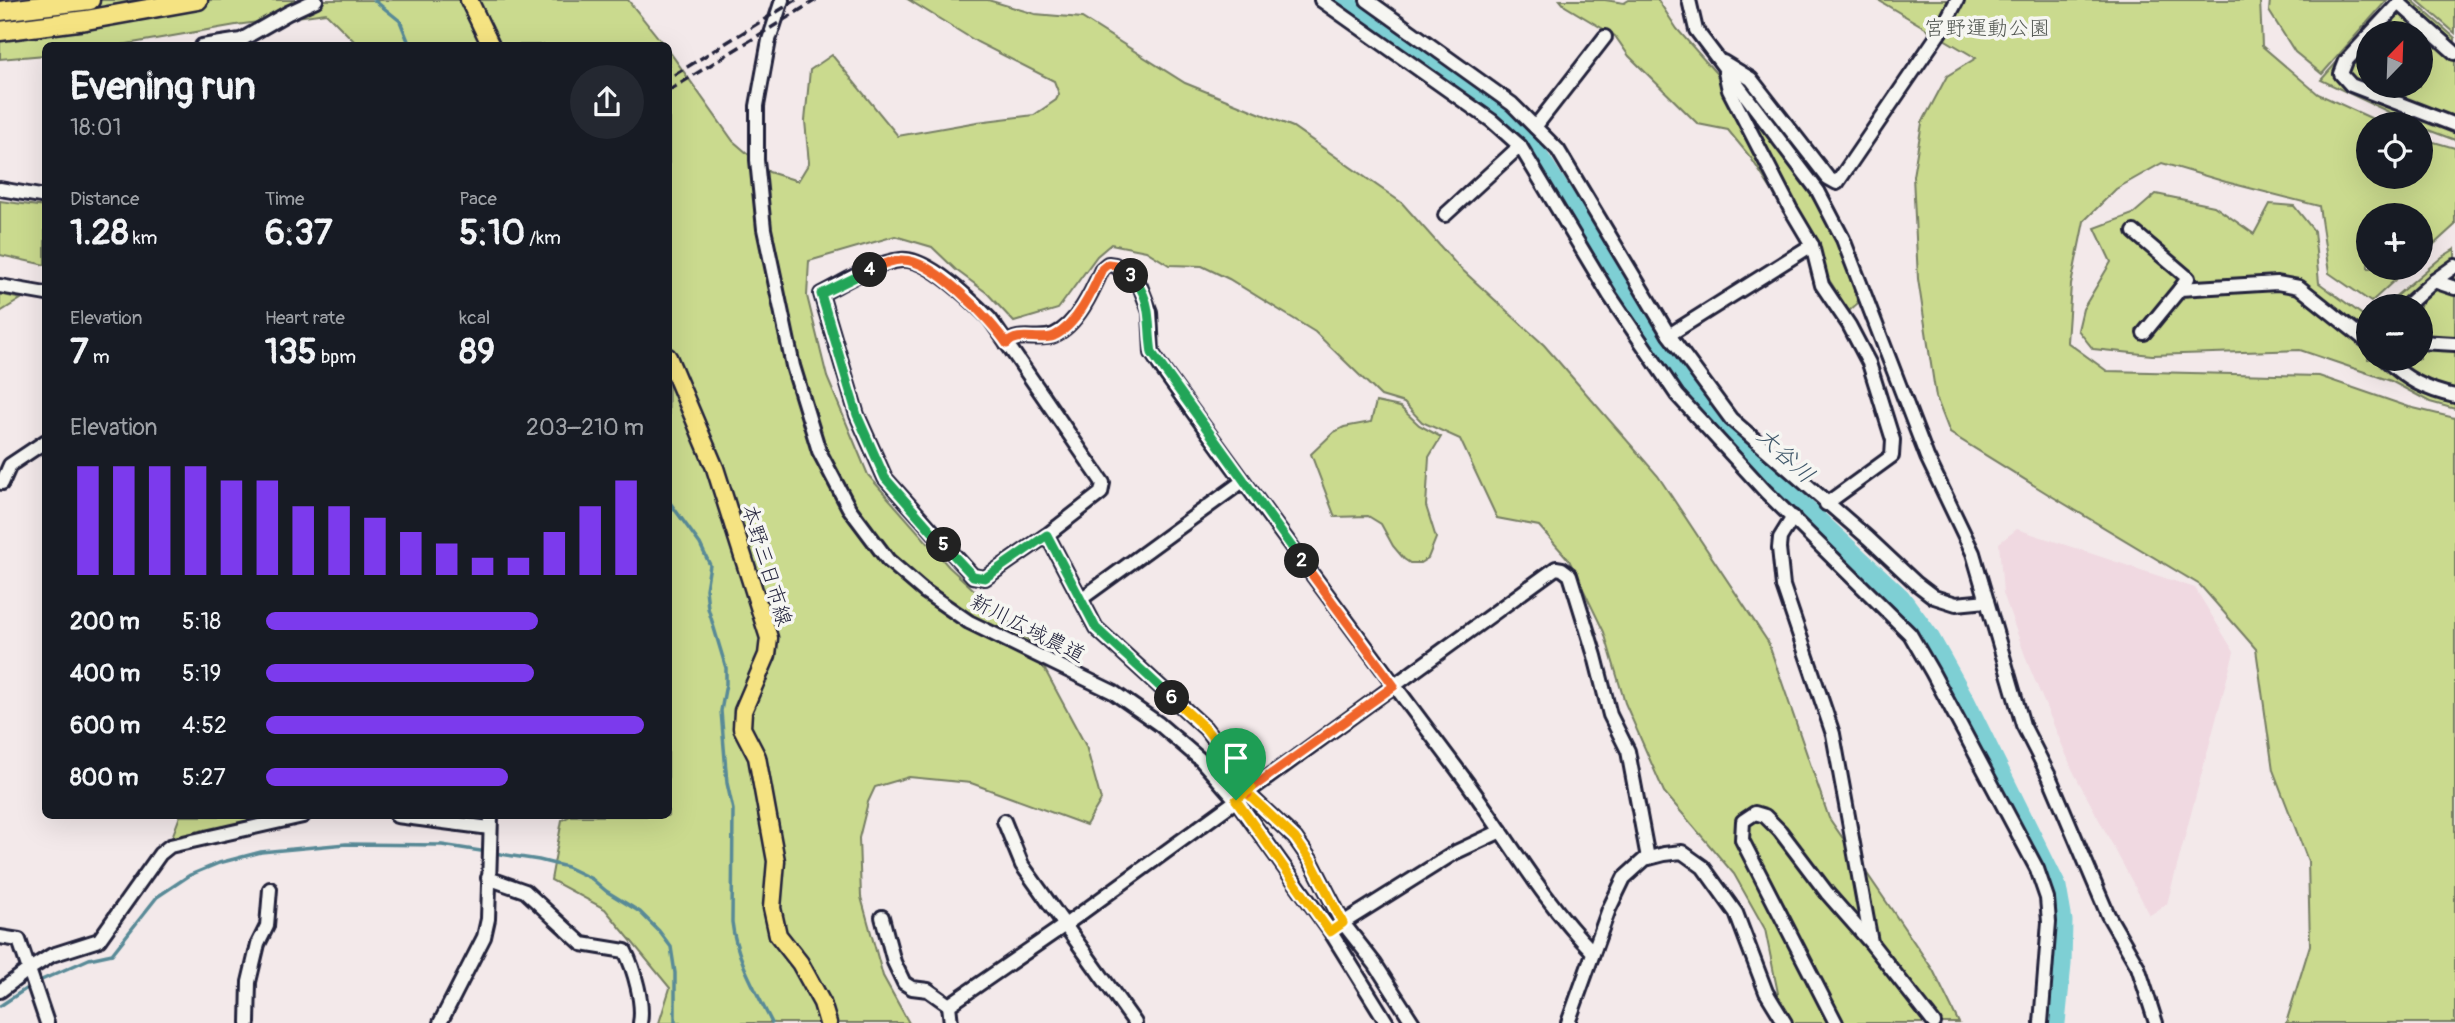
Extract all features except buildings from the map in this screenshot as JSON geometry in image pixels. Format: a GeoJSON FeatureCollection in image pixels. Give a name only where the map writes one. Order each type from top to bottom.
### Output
{"type":"FeatureCollection","features":[{"type":"Feature","properties":{"kind":"highway"},"geometry":{"type":"LineString","coordinates":[[0,11],[90,0]]}},
{"type":"Feature","properties":{"kind":"highway"},"geometry":{"type":"LineString","coordinates":[[0,31],[86,20],[198,0]]}},
{"type":"Feature","properties":{"kind":"main road"},"geometry":{"type":"LineString","coordinates":[[470,0],[489,42]]}},
{"type":"Feature","properties":{"kind":"main road","name":"本野三日市線"},"geometry":{"type":"LineString","coordinates":[[672,365],[715,468],[769,638],[767,655],[743,712],[742,728],[757,757],[776,861],[772,908],[778,935],[800,963],[822,1003],[828,1023]]}},
{"type":"Feature","properties":{"kind":"street"},"geometry":{"type":"LineString","coordinates":[[228,42],[241,40],[316,0]]}},
{"type":"Feature","properties":{"kind":"street","name":"新川広域農道"},"geometry":{"type":"LineString","coordinates":[[782,0],[769,40],[757,106],[757,160],[764,229],[793,366],[819,451],[849,508],[888,560],[924,591],[969,622],[1113,692],[1159,724],[1245,793],[1387,1023]]}},
{"type":"Feature","properties":{"kind":"street"},"geometry":{"type":"LineString","coordinates":[[1367,0],[1512,104],[1558,150],[1669,335],[1731,419],[1934,597],[1956,604],[1987,601]]}},
{"type":"Feature","properties":{"kind":"street"},"geometry":{"type":"LineString","coordinates":[[1689,0],[1696,30],[1818,191],[1843,239],[1927,457],[1973,553],[2023,725],[2049,776],[2108,915],[2138,967],[2156,1023]]}},
{"type":"Feature","properties":{"kind":"street"},"geometry":{"type":"LineString","coordinates":[[1721,63],[1751,79],[1828,177],[1836,183],[1942,29],[1957,0]]}},
{"type":"Feature","properties":{"kind":"street"},"geometry":{"type":"LineString","coordinates":[[1323,1],[1492,121],[1520,146],[1610,296],[1677,395],[1714,438],[1910,634],[2037,869],[2047,898],[2049,922],[2041,1023]]}},
{"type":"Feature","properties":{"kind":"street"},"geometry":{"type":"LineString","coordinates":[[2382,21],[2399,3],[2419,21]]}},
{"type":"Feature","properties":{"kind":"street"},"geometry":{"type":"LineString","coordinates":[[2433,33],[2455,53]]}},
{"type":"Feature","properties":{"kind":"street"},"geometry":{"type":"LineString","coordinates":[[1535,127],[1605,37]]}},
{"type":"Feature","properties":{"kind":"street"},"geometry":{"type":"LineString","coordinates":[[2356,50],[2346,61],[2341,74],[2356,87]]}},
{"type":"Feature","properties":{"kind":"street"},"geometry":{"type":"LineString","coordinates":[[1721,63],[1729,90],[1812,245],[1822,285],[1870,363],[1893,440],[1892,456],[1826,504]]}},
{"type":"Feature","properties":{"kind":"street"},"geometry":{"type":"LineString","coordinates":[[2385,98],[2455,125]]}},
{"type":"Feature","properties":{"kind":"street"},"geometry":{"type":"LineString","coordinates":[[1445,215],[1520,146]]}},
{"type":"Feature","properties":{"kind":"street"},"geometry":{"type":"LineString","coordinates":[[0,189],[42,196]]}},
{"type":"Feature","properties":{"kind":"street"},"geometry":{"type":"LineString","coordinates":[[2134,232],[2188,278],[2144,333]]}},
{"type":"Feature","properties":{"kind":"street"},"geometry":{"type":"LineString","coordinates":[[1669,335],[1812,245]]}},
{"type":"Feature","properties":{"kind":"street"},"geometry":{"type":"LineString","coordinates":[[902,260],[923,265],[974,303],[990,319],[1007,344],[1103,483],[1101,493],[985,578],[973,576],[885,478],[857,415],[821,294],[879,266],[902,260]]}},
{"type":"Feature","properties":{"kind":"street"},"geometry":{"type":"LineString","coordinates":[[1007,344],[1017,337],[1045,338],[1055,335],[1078,313],[1102,269],[1108,264],[1115,265],[1140,286],[1150,312],[1152,353],[1544,893],[1575,934],[1593,952]]}},
{"type":"Feature","properties":{"kind":"street"},"geometry":{"type":"LineString","coordinates":[[2419,294],[2455,266]]}},
{"type":"Feature","properties":{"kind":"street"},"geometry":{"type":"LineString","coordinates":[[2434,281],[2455,288]]}},
{"type":"Feature","properties":{"kind":"street"},"geometry":{"type":"LineString","coordinates":[[2180,289],[2277,283],[2300,287],[2356,331]]}},
{"type":"Feature","properties":{"kind":"street"},"geometry":{"type":"LineString","coordinates":[[0,286],[42,293]]}},
{"type":"Feature","properties":{"kind":"street"},"geometry":{"type":"LineString","coordinates":[[2433,343],[2455,344]]}},
{"type":"Feature","properties":{"kind":"street"},"geometry":{"type":"LineString","coordinates":[[2398,371],[2431,391],[2455,396]]}},
{"type":"Feature","properties":{"kind":"street"},"geometry":{"type":"LineString","coordinates":[[672,386],[678,377]]}},
{"type":"Feature","properties":{"kind":"street"},"geometry":{"type":"LineString","coordinates":[[2,483],[10,465],[42,444]]}},
{"type":"Feature","properties":{"kind":"street"},"geometry":{"type":"LineString","coordinates":[[1080,599],[1243,481]]}},
{"type":"Feature","properties":{"kind":"street"},"geometry":{"type":"LineString","coordinates":[[1793,517],[1780,538],[1783,586],[1833,734],[1871,943]]}},
{"type":"Feature","properties":{"kind":"street"},"geometry":{"type":"LineString","coordinates":[[1047,535],[1096,628],[1205,728],[1245,793],[1295,838],[1311,861],[1343,923],[1375,964],[1413,1023]]}},
{"type":"Feature","properties":{"kind":"street"},"geometry":{"type":"LineString","coordinates":[[949,1005],[1065,925],[1556,568],[1570,575],[1610,715],[1628,751],[1648,858]]}},
{"type":"Feature","properties":{"kind":"street"},"geometry":{"type":"LineString","coordinates":[[1836,1023],[1742,840],[1743,821],[1755,813],[1765,816],[1780,831],[1826,893],[1871,943],[1934,1023]]}},
{"type":"Feature","properties":{"kind":"street"},"geometry":{"type":"LineString","coordinates":[[0,991],[52,955],[99,940],[160,854],[170,846],[290,819]]}},
{"type":"Feature","properties":{"kind":"street"},"geometry":{"type":"LineString","coordinates":[[440,1023],[484,937],[488,919],[490,822],[444,819]]}},
{"type":"Feature","properties":{"kind":"street"},"geometry":{"type":"LineString","coordinates":[[1004,821],[1022,865],[1136,1023]]}},
{"type":"Feature","properties":{"kind":"street"},"geometry":{"type":"LineString","coordinates":[[1330,932],[1457,852],[1501,831]]}},
{"type":"Feature","properties":{"kind":"street"},"geometry":{"type":"LineString","coordinates":[[1566,1022],[1609,909],[1624,878],[1648,858],[1682,852],[1703,867],[1736,914],[1766,992],[1785,1023]]}},
{"type":"Feature","properties":{"kind":"street"},"geometry":{"type":"LineString","coordinates":[[488,878],[525,891],[582,944],[625,951],[631,962],[640,1000],[640,1023]]}},
{"type":"Feature","properties":{"kind":"street"},"geometry":{"type":"LineString","coordinates":[[248,1023],[249,982],[258,944],[267,926],[270,889]]}},
{"type":"Feature","properties":{"kind":"street"},"geometry":{"type":"LineString","coordinates":[[882,916],[894,962],[904,983],[912,988],[928,990],[949,1005],[951,1023]]}},
{"type":"Feature","properties":{"kind":"street"},"geometry":{"type":"LineString","coordinates":[[0,937],[19,940],[47,1023]]}},
{"type":"Feature","properties":{"kind":"shaded area"},"geometry":{"type":"Polygon","coordinates":[[[2017,529],[2195,588],[2234,652],[2167,904],[2150,915],[2073,771],[2028,664],[2003,593],[1999,543],[2017,529]]]}},
{"type":"Feature","properties":{"kind":"green space"},"geometry":{"type":"Polygon","coordinates":[[[0,0],[628,0],[662,42],[355,42],[326,13],[138,42],[42,42],[42,55],[0,59],[0,0]]]}},
{"type":"Feature","properties":{"kind":"green space"},"geometry":{"type":"Polygon","coordinates":[[[909,0],[988,0],[1035,14],[1082,18],[1185,83],[1293,127],[1402,203],[1457,265],[1544,345],[1658,476],[1768,642],[1829,818],[1933,970],[1959,1023],[1779,1023],[1778,993],[1765,929],[1734,874],[1664,792],[1625,703],[1604,632],[1569,560],[1539,526],[1497,518],[1460,439],[1422,422],[1404,403],[1381,396],[1315,332],[1229,279],[1202,266],[1169,265],[1146,251],[1111,244],[1097,256],[1058,309],[1014,322],[987,293],[956,270],[932,247],[895,236],[809,261],[807,296],[827,377],[868,475],[949,567],[1029,640],[1086,746],[1101,800],[1086,825],[971,783],[909,777],[875,787],[868,802],[859,838],[861,897],[883,976],[909,1023],[659,1023],[670,988],[605,909],[551,880],[562,820],[672,819],[672,55],[733,141],[769,172],[798,181],[809,163],[805,121],[810,70],[832,55],[898,136],[1034,115],[1056,100],[1059,94],[1054,81],[977,42],[909,0]]]}},
{"type":"Feature","properties":{"kind":"green space"},"geometry":{"type":"Polygon","coordinates":[[[1560,0],[1605,0],[1624,3],[1629,0],[1658,0],[1677,29],[1751,113],[1810,194],[1835,233],[1858,303],[1849,311],[1751,158],[1728,130],[1698,124],[1629,56],[1615,36],[1565,6],[1560,0]]]}},
{"type":"Feature","properties":{"kind":"green space","name":"宮野運動公園"},"geometry":{"type":"Polygon","coordinates":[[[1878,0],[2260,0],[2262,46],[2318,94],[2358,112],[2356,189],[2433,189],[2433,142],[2455,148],[2455,225],[2433,245],[2433,203],[2356,203],[2356,280],[2395,280],[2380,294],[2359,294],[2329,273],[2319,206],[2162,163],[2116,189],[2084,221],[2071,285],[2067,342],[2107,371],[2319,376],[2409,407],[2455,418],[2455,1023],[2286,1023],[2310,945],[2308,861],[2273,770],[2256,649],[2200,585],[1950,433],[1936,397],[1918,279],[1913,176],[1922,123],[1947,76],[1976,58],[1878,0]]]}},
{"type":"Feature","properties":{"kind":"green space"},"geometry":{"type":"Polygon","coordinates":[[[2270,0],[2387,0],[2369,21],[2356,21],[2356,35],[2322,74],[2295,52],[2269,11],[2270,0]]]}},
{"type":"Feature","properties":{"kind":"green space"},"geometry":{"type":"Polygon","coordinates":[[[2392,0],[2412,0],[2455,38],[2455,140],[2433,132],[2433,112],[2389,112],[2359,98],[2433,98],[2433,21],[2373,21],[2392,0]]]}},
{"type":"Feature","properties":{"kind":"green space"},"geometry":{"type":"Polygon","coordinates":[[[2417,0],[2455,0],[2455,33],[2417,0]]]}},
{"type":"Feature","properties":{"kind":"green space"},"geometry":{"type":"Polygon","coordinates":[[[2356,41],[2356,97],[2321,80],[2356,41]]]}},
{"type":"Feature","properties":{"kind":"green space"},"geometry":{"type":"Polygon","coordinates":[[[2156,194],[2214,206],[2254,234],[2270,204],[2294,206],[2314,231],[2319,283],[2356,310],[2356,369],[2300,350],[2152,355],[2093,349],[2078,330],[2083,309],[2111,262],[2095,228],[2133,214],[2156,194]]]}},
{"type":"Feature","properties":{"kind":"green space"},"geometry":{"type":"Polygon","coordinates":[[[0,201],[42,207],[42,264],[0,255],[0,201]]]}},
{"type":"Feature","properties":{"kind":"green space"},"geometry":{"type":"Polygon","coordinates":[[[2455,249],[2455,409],[2430,402],[2391,381],[2362,371],[2433,371],[2433,294],[2398,294],[2415,280],[2433,280],[2433,265],[2455,249]]]}},
{"type":"Feature","properties":{"kind":"green space"},"geometry":{"type":"Polygon","coordinates":[[[0,294],[21,299],[0,312],[0,294]]]}},
{"type":"Feature","properties":{"kind":"green space"},"geometry":{"type":"Polygon","coordinates":[[[1376,402],[1400,407],[1419,425],[1441,437],[1429,457],[1426,506],[1436,538],[1428,558],[1420,563],[1410,563],[1404,559],[1381,524],[1368,516],[1335,517],[1311,454],[1334,432],[1344,427],[1371,422],[1376,402]]]}},
{"type":"Feature","properties":{"kind":"green space"},"geometry":{"type":"Polygon","coordinates":[[[179,819],[258,819],[171,840],[179,819]]]}},
{"type":"Feature","properties":{"kind":"waterway"},"geometry":{"type":"LineString","coordinates":[[374,0],[400,21],[408,42]]}},
{"type":"Feature","properties":{"kind":"waterway","name":"大谷川"},"geometry":{"type":"LineString","coordinates":[[1340,0],[1488,108],[1529,143],[1687,389],[1736,445],[1900,598],[1928,636],[1965,702],[2056,887],[2062,921],[2055,1023]]}},
{"type":"Feature","properties":{"kind":"waterway"},"geometry":{"type":"LineString","coordinates":[[672,506],[700,544],[710,565],[706,589],[708,608],[726,668],[721,711],[727,783],[733,810],[732,922],[742,961],[772,1023]]}},
{"type":"Feature","properties":{"kind":"waterway"},"geometry":{"type":"LineString","coordinates":[[37,982],[89,959],[112,954],[157,897],[190,875],[219,863],[261,852],[346,844],[442,845],[567,867],[592,879],[640,912],[671,947],[675,973],[675,1023]]}},
{"type":"Feature","properties":{"kind":"waterway"},"geometry":{"type":"LineString","coordinates":[[0,1006],[30,986]]}},
{"type":"Feature","properties":{"kind":"railway"},"geometry":{"type":"LineString","coordinates":[[674,75],[796,0]]}},
{"type":"Feature","properties":{"kind":"railway"},"geometry":{"type":"LineString","coordinates":[[672,89],[816,0]]}},
{"type":"Feature","properties":{"kind":"route"},"geometry":{"type":"LineString","coordinates":[[1236,800],[1246,792],[1252,788],[1205,728],[1096,628],[1047,535],[985,578],[973,576],[885,478],[857,415],[821,294],[879,266],[902,260],[923,265],[974,303],[990,319],[1007,344],[1017,337],[1045,338],[1065,328],[1078,313],[1102,269],[1108,264],[1115,265],[1140,286],[1150,312],[1152,353],[1394,686],[1323,737],[1246,792],[1295,838],[1311,861],[1343,923],[1330,932],[1236,800]]}}]}
